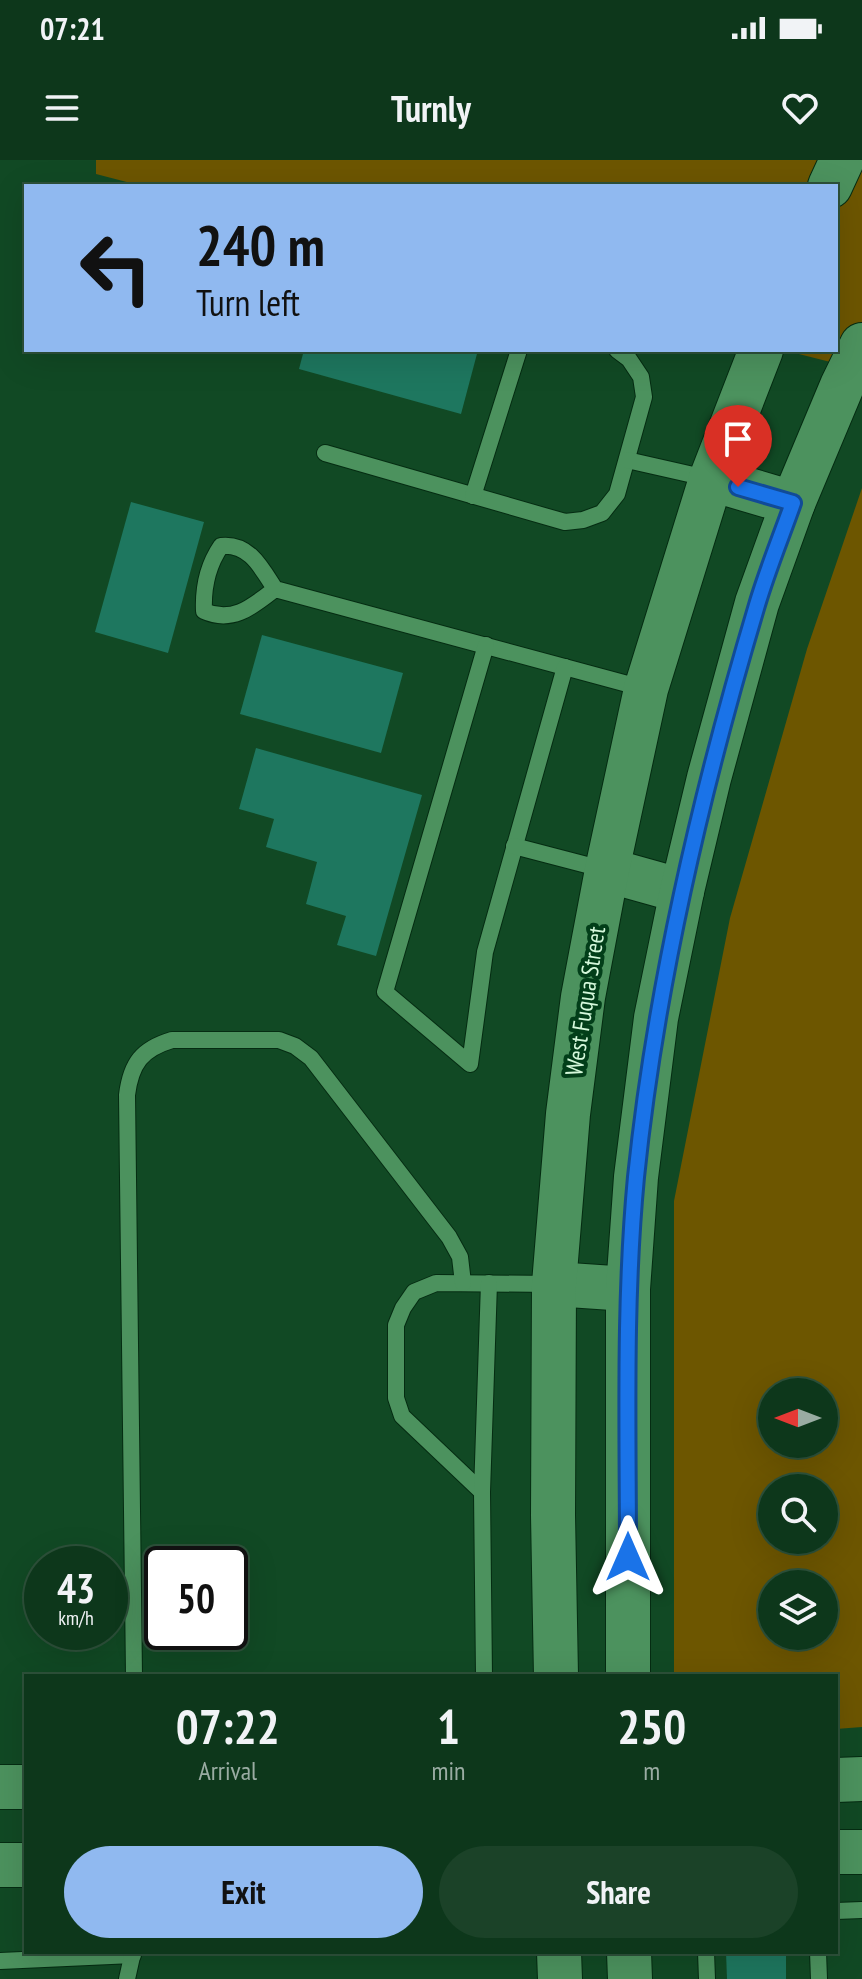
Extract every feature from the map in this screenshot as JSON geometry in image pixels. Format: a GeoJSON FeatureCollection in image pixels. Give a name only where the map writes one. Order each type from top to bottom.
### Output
{"type":"FeatureCollection","features":[{"type":"Feature","properties":{"kind":"main road"},"geometry":{"type":"LineString","coordinates":[[831,184],[842,160]]}},
{"type":"Feature","properties":{"kind":"main road"},"geometry":{"type":"LineString","coordinates":[[628,1674],[628,1289],[636,1177],[656,1018],[709,778],[757,603],[793,503],[862,345]]}},
{"type":"Feature","properties":{"kind":"main road","name":"West Fuqua Street"},"geometry":{"type":"LineString","coordinates":[[556,1674],[554,1284],[568,1114],[583,997],[646,689],[711,479],[760,352]]}},
{"type":"Feature","properties":{"kind":"main road"},"geometry":{"type":"LineString","coordinates":[[711,479],[793,503]]}},
{"type":"Feature","properties":{"kind":"main road"},"geometry":{"type":"LineString","coordinates":[[607,870],[682,891]]}},
{"type":"Feature","properties":{"kind":"main road"},"geometry":{"type":"LineString","coordinates":[[554,1284],[628,1289]]}},
{"type":"Feature","properties":{"kind":"main road"},"geometry":{"type":"LineString","coordinates":[[838,1780],[862,1779]]}},
{"type":"Feature","properties":{"kind":"main road"},"geometry":{"type":"LineString","coordinates":[[0,1787],[24,1787]]}},
{"type":"Feature","properties":{"kind":"main road"},"geometry":{"type":"LineString","coordinates":[[838,1852],[862,1852]]}},
{"type":"Feature","properties":{"kind":"main road"},"geometry":{"type":"LineString","coordinates":[[0,1865],[24,1865]]}},
{"type":"Feature","properties":{"kind":"main road"},"geometry":{"type":"LineString","coordinates":[[559,1954],[560,1979]]}},
{"type":"Feature","properties":{"kind":"main road"},"geometry":{"type":"LineString","coordinates":[[629,1954],[630,1979]]}},
{"type":"Feature","properties":{"kind":"lane"},"geometry":{"type":"LineString","coordinates":[[473,496],[518,352]]}},
{"type":"Feature","properties":{"kind":"lane"},"geometry":{"type":"LineString","coordinates":[[325,453],[565,522],[583,520],[602,513],[617,494],[644,397],[641,377],[629,359],[620,352]]}},
{"type":"Feature","properties":{"kind":"lane"},"geometry":{"type":"LineString","coordinates":[[627,460],[711,479]]}},
{"type":"Feature","properties":{"kind":"lane"},"geometry":{"type":"LineString","coordinates":[[275,589],[252,606],[230,616],[215,616],[204,611],[203,597],[212,559],[221,546],[231,545],[244,549],[275,589],[646,689]]}},
{"type":"Feature","properties":{"kind":"lane"},"geometry":{"type":"LineString","coordinates":[[486,645],[385,992],[470,1064],[485,952],[565,667]]}},
{"type":"Feature","properties":{"kind":"lane"},"geometry":{"type":"LineString","coordinates":[[514,846],[607,870]]}},
{"type":"Feature","properties":{"kind":"lane"},"geometry":{"type":"LineString","coordinates":[[134,1674],[127,1095],[129,1076],[141,1055],[156,1045],[172,1040],[279,1040],[295,1046],[311,1058],[449,1237],[460,1257],[463,1283]]}},
{"type":"Feature","properties":{"kind":"lane"},"geometry":{"type":"LineString","coordinates":[[482,1492],[402,1416],[396,1398],[396,1325],[414,1292],[436,1283],[554,1284]]}},
{"type":"Feature","properties":{"kind":"lane"},"geometry":{"type":"LineString","coordinates":[[484,1674],[482,1492],[489,1283]]}},
{"type":"Feature","properties":{"kind":"lane"},"geometry":{"type":"LineString","coordinates":[[838,1911],[862,1910]]}},
{"type":"Feature","properties":{"kind":"lane"},"geometry":{"type":"LineString","coordinates":[[0,1961],[133,1954],[127,1979]]}},
{"type":"Feature","properties":{"kind":"lane"},"geometry":{"type":"LineString","coordinates":[[706,1954],[707,1979]]}},
{"type":"Feature","properties":{"kind":"lane"},"geometry":{"type":"LineString","coordinates":[[818,1954],[819,1979]]}},
{"type":"Feature","properties":{"kind":"shaded area"},"geometry":{"type":"Polygon","coordinates":[[[96,160],[862,160],[862,370],[791,352],[838,352],[838,184],[134,184],[96,174],[96,160]]]}},
{"type":"Feature","properties":{"kind":"shaded area"},"geometry":{"type":"Polygon","coordinates":[[[862,488],[862,1727],[838,1729],[838,1674],[674,1674],[674,1201],[730,918],[807,649],[862,488]]]}},
{"type":"Feature","properties":{"kind":"building"},"geometry":{"type":"Polygon","coordinates":[[[303,352],[477,352],[461,414],[299,369],[303,352]]]}},
{"type":"Feature","properties":{"kind":"building"},"geometry":{"type":"Polygon","coordinates":[[[131,502],[204,522],[168,653],[95,632],[131,502]]]}},
{"type":"Feature","properties":{"kind":"building"},"geometry":{"type":"Polygon","coordinates":[[[262,635],[403,673],[381,753],[240,714],[262,635]]]}},
{"type":"Feature","properties":{"kind":"building"},"geometry":{"type":"Polygon","coordinates":[[[256,748],[422,795],[376,956],[337,945],[346,916],[306,904],[317,862],[266,847],[274,819],[239,809],[256,748]]]}},
{"type":"Feature","properties":{"kind":"building"},"geometry":{"type":"Polygon","coordinates":[[[726,1954],[786,1954],[786,1979],[727,1979],[726,1954]]]}},
{"type":"Feature","properties":{"kind":"route"},"geometry":{"type":"LineString","coordinates":[[628,1557],[628,1289],[636,1177],[656,1018],[709,778],[757,603],[793,503],[738,487]]}}]}
